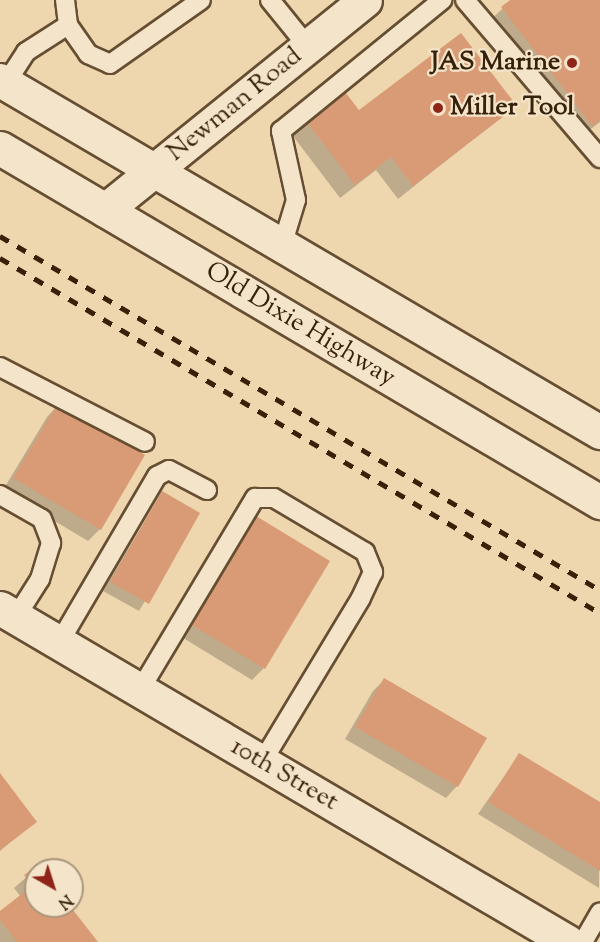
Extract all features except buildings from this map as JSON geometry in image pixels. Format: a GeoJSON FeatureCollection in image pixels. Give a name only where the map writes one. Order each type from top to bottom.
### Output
{"type":"FeatureCollection","features":[{"type":"Feature","properties":{"kind":"main road","name":"Newman Road"},"geometry":{"type":"LineString","coordinates":[[105,210],[365,0]]}},
{"type":"Feature","properties":{"kind":"main road"},"geometry":{"type":"LineString","coordinates":[[3,82],[600,432]]}},
{"type":"Feature","properties":{"kind":"main road","name":"Old Dixie Highway"},"geometry":{"type":"LineString","coordinates":[[0,148],[600,502]]}},
{"type":"Feature","properties":{"kind":"main road","name":"10th Street"},"geometry":{"type":"LineString","coordinates":[[8,612],[568,942]]}},
{"type":"Feature","properties":{"kind":"lane"},"geometry":{"type":"LineString","coordinates":[[65,0],[68,25],[88,54],[110,64],[201,0]]}},
{"type":"Feature","properties":{"kind":"lane"},"geometry":{"type":"LineString","coordinates":[[270,0],[308,46]]}},
{"type":"Feature","properties":{"kind":"lane"},"geometry":{"type":"LineString","coordinates":[[282,246],[296,200],[280,131],[442,0]]}},
{"type":"Feature","properties":{"kind":"lane"},"geometry":{"type":"LineString","coordinates":[[465,0],[600,158]]}},
{"type":"Feature","properties":{"kind":"lane"},"geometry":{"type":"LineString","coordinates":[[3,82],[27,51],[68,25]]}},
{"type":"Feature","properties":{"kind":"lane"},"geometry":{"type":"LineString","coordinates":[[0,366],[145,442]]}},
{"type":"Feature","properties":{"kind":"lane"},"geometry":{"type":"LineString","coordinates":[[59,643],[157,476],[169,470],[207,490]]}},
{"type":"Feature","properties":{"kind":"lane"},"geometry":{"type":"LineString","coordinates":[[0,495],[42,519],[51,543],[40,579],[8,612]]}},
{"type":"Feature","properties":{"kind":"lane"},"geometry":{"type":"LineString","coordinates":[[140,690],[255,498],[274,498],[365,552],[373,572],[361,598],[262,762]]}},
{"type":"Feature","properties":{"kind":"lane"},"geometry":{"type":"LineString","coordinates":[[582,942],[600,913]]}},
{"type":"Feature","properties":{"kind":"railway"},"geometry":{"type":"LineString","coordinates":[[0,236],[600,590]]}},
{"type":"Feature","properties":{"kind":"railway"},"geometry":{"type":"LineString","coordinates":[[0,258],[600,613]]}},
{"type":"Feature","properties":{"kind":"place","name":"JAS Marine"},"geometry":{"type":"Point","coordinates":[572,63]}},
{"type":"Feature","properties":{"kind":"place","name":"Miller Tool"},"geometry":{"type":"Point","coordinates":[438,108]}}]}
